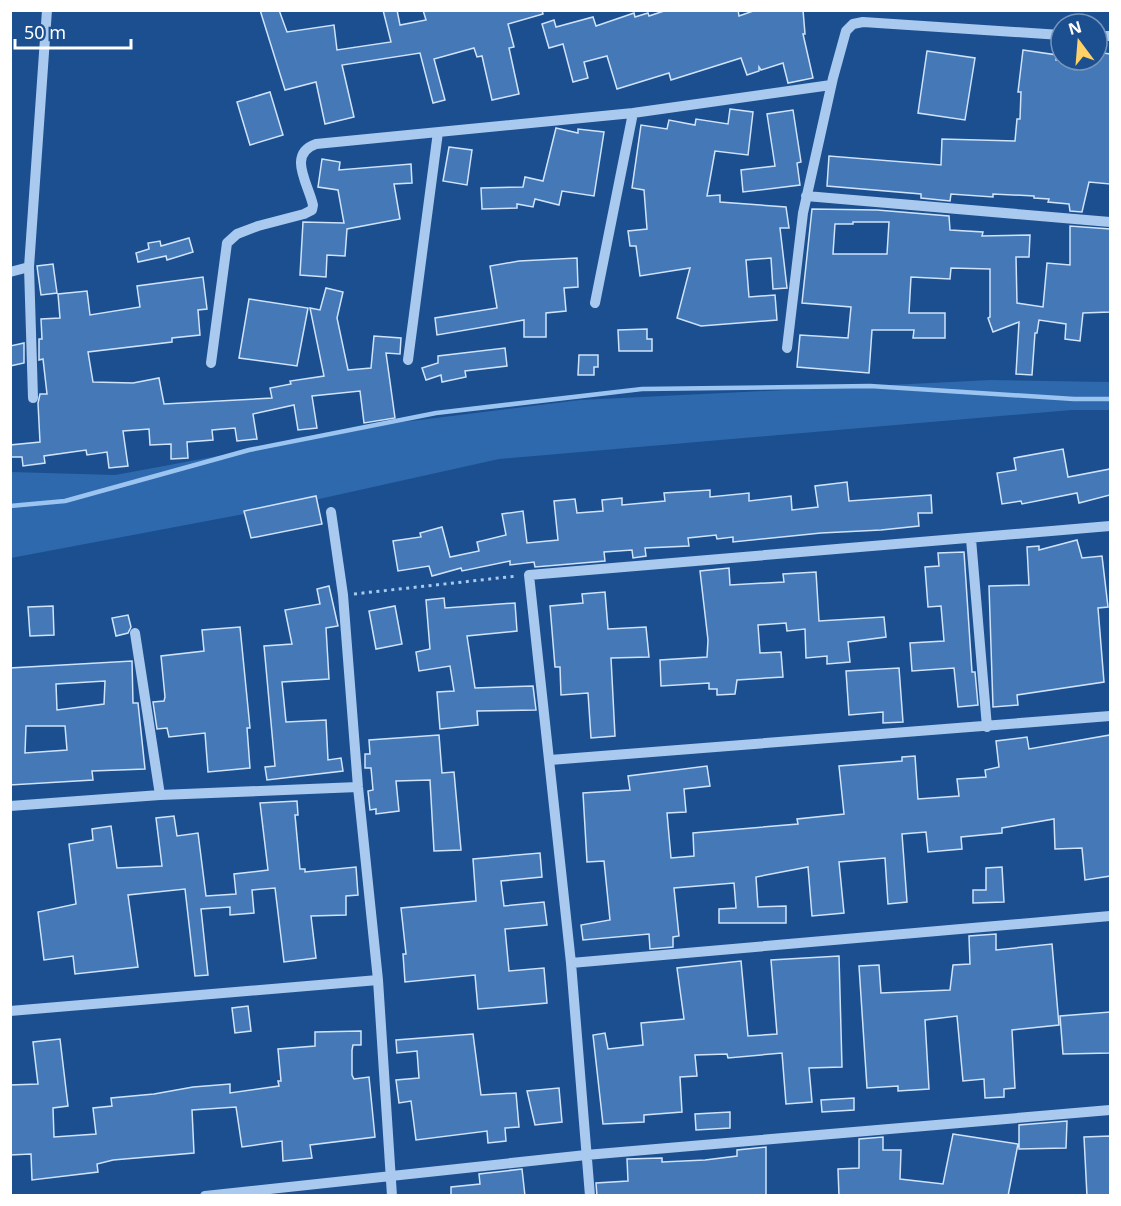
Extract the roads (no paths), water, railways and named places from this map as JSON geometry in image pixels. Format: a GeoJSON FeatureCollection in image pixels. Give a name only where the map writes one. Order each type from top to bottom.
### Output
{"type":"FeatureCollection","features":[{"type":"Feature","properties":{"kind":"street"},"geometry":{"type":"LineString","coordinates":[[33,398],[29,267],[47,10]]}},
{"type":"Feature","properties":{"kind":"street"},"geometry":{"type":"LineString","coordinates":[[787,348],[806,196],[831,85],[846,31],[853,24],[896,23],[1049,33]]}},
{"type":"Feature","properties":{"kind":"street"},"geometry":{"type":"LineString","coordinates":[[211,363],[227,243],[237,234],[312,210],[313,205],[300,162],[301,154],[307,147],[633,113],[831,85]]}},
{"type":"Feature","properties":{"kind":"street"},"geometry":{"type":"LineString","coordinates":[[595,303],[633,113]]}},
{"type":"Feature","properties":{"kind":"street"},"geometry":{"type":"LineString","coordinates":[[408,360],[438,132]]}},
{"type":"Feature","properties":{"kind":"street"},"geometry":{"type":"LineString","coordinates":[[806,196],[1110,222]]}},
{"type":"Feature","properties":{"kind":"street"},"geometry":{"type":"LineString","coordinates":[[10,272],[29,267]]}},
{"type":"Feature","properties":{"kind":"street"},"geometry":{"type":"LineString","coordinates":[[331,512],[343,595],[358,787],[378,980],[392,1196]]}},
{"type":"Feature","properties":{"kind":"street"},"geometry":{"type":"LineString","coordinates":[[590,1196],[571,963],[529,575],[1110,526]]}},
{"type":"Feature","properties":{"kind":"street"},"geometry":{"type":"LineString","coordinates":[[971,539],[987,727]]}},
{"type":"Feature","properties":{"kind":"street"},"geometry":{"type":"LineString","coordinates":[[135,633],[160,795]]}},
{"type":"Feature","properties":{"kind":"street"},"geometry":{"type":"LineString","coordinates":[[550,760],[1110,716]]}},
{"type":"Feature","properties":{"kind":"street"},"geometry":{"type":"LineString","coordinates":[[10,806],[160,795],[358,787]]}},
{"type":"Feature","properties":{"kind":"street"},"geometry":{"type":"LineString","coordinates":[[571,963],[1110,916]]}},
{"type":"Feature","properties":{"kind":"street"},"geometry":{"type":"LineString","coordinates":[[10,1011],[378,980]]}},
{"type":"Feature","properties":{"kind":"street"},"geometry":{"type":"LineString","coordinates":[[205,1196],[586,1155],[1110,1110]]}},
{"type":"Feature","properties":{"kind":"waterway"},"geometry":{"type":"LineString","coordinates":[[10,506],[65,501],[249,450],[436,413],[642,389],[870,386],[1074,399],[1110,399]]}}]}
